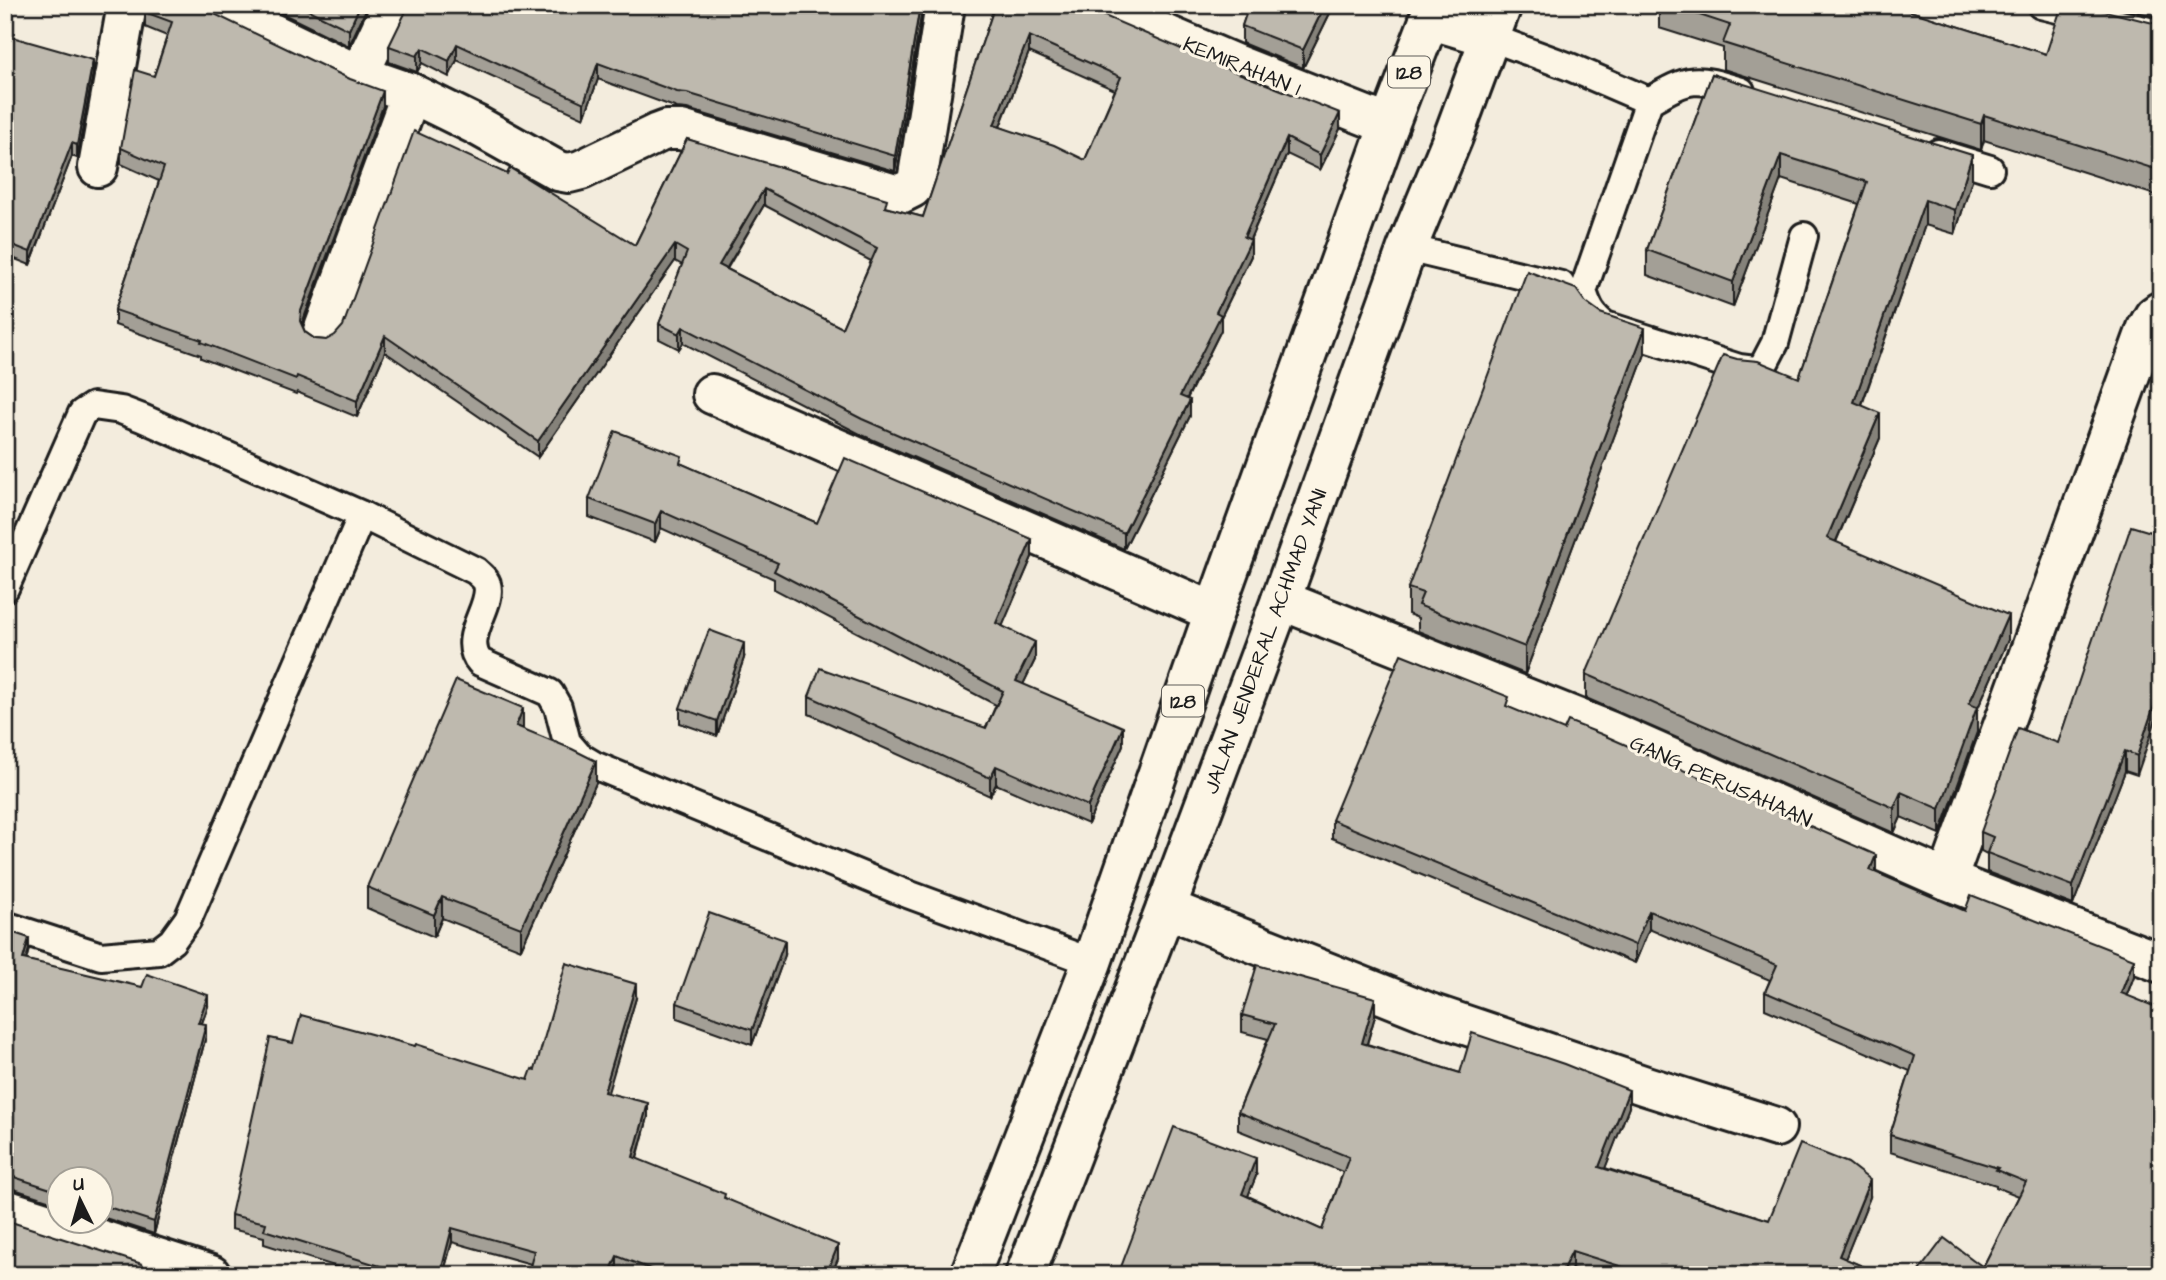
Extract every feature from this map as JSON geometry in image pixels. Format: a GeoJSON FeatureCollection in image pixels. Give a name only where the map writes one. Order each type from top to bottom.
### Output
{"type":"FeatureCollection","features":[{"type":"Feature","properties":{"kind":"street"},"geometry":{"type":"LineString","coordinates":[[98,167],[127,5]]}},
{"type":"Feature","properties":{"kind":"street"},"geometry":{"type":"LineString","coordinates":[[214,5],[359,75],[411,93],[558,170],[569,173],[581,170],[658,133],[681,130],[892,194],[902,194],[916,182],[945,5]]}},
{"type":"Feature","properties":{"kind":"street"},"geometry":{"type":"LineString","coordinates":[[359,75],[392,5]]}},
{"type":"Feature","properties":{"kind":"street","name":"KEMIRAHAN 1"},"geometry":{"type":"LineString","coordinates":[[1097,5],[1237,65],[1389,125]]}},
{"type":"Feature","properties":{"kind":"street"},"geometry":{"type":"LineString","coordinates":[[1432,12],[1496,21]]}},
{"type":"Feature","properties":{"kind":"street","name":"128"},"geometry":{"type":"LineString","coordinates":[[970,1275],[1092,962],[1214,612],[1432,12]]}},
{"type":"Feature","properties":{"kind":"street","name":"JALAN JENDERAL ACHMAD YANI"},"geometry":{"type":"LineString","coordinates":[[1025,1275],[1281,600],[1407,248],[1496,21]]}},
{"type":"Feature","properties":{"kind":"street"},"geometry":{"type":"LineString","coordinates":[[322,334],[411,93]]}},
{"type":"Feature","properties":{"kind":"street"},"geometry":{"type":"LineString","coordinates":[[1947,880],[2147,328],[2154,316],[2161,311]]}},
{"type":"Feature","properties":{"kind":"street"},"geometry":{"type":"LineString","coordinates":[[712,394],[1214,612]]}},
{"type":"Feature","properties":{"kind":"street","name":"GANG PERUSAHAAN"},"geometry":{"type":"LineString","coordinates":[[1281,600],[1609,731],[1947,880],[2161,963]]}},
{"type":"Feature","properties":{"kind":"street"},"geometry":{"type":"LineString","coordinates":[[1166,908],[1427,1012],[1776,1127]]}},
{"type":"Feature","properties":{"kind":"street"},"geometry":{"type":"LineString","coordinates":[[5,1209],[211,1275]]}},
{"type":"Feature","properties":{"kind":"lane"},"geometry":{"type":"LineString","coordinates":[[2041,5],[2161,34]]}},
{"type":"Feature","properties":{"kind":"lane"},"geometry":{"type":"LineString","coordinates":[[1496,21],[1570,67],[1649,101]]}},
{"type":"Feature","properties":{"kind":"lane"},"geometry":{"type":"LineString","coordinates":[[1765,99],[1712,82],[1693,80],[1682,82],[1649,101],[1583,291],[1586,304],[1605,325],[1739,368],[1762,368],[1775,343],[1804,236]]}},
{"type":"Feature","properties":{"kind":"lane"},"geometry":{"type":"LineString","coordinates":[[1911,144],[1990,169]]}},
{"type":"Feature","properties":{"kind":"lane"},"geometry":{"type":"LineString","coordinates":[[1407,248],[1583,291]]}},
{"type":"Feature","properties":{"kind":"lane"},"geometry":{"type":"LineString","coordinates":[[5,589],[82,413],[93,405],[121,410],[362,515],[476,571],[483,577],[488,590],[474,638],[475,656],[480,662],[550,693],[558,707],[567,743],[579,756],[594,765],[902,892],[1092,962]]}},
{"type":"Feature","properties":{"kind":"lane"},"geometry":{"type":"LineString","coordinates":[[5,925],[100,956],[159,951],[172,941],[188,919],[362,515]]}},
{"type":"Feature","properties":{"kind":"building"},"geometry":{"type":"Polygon","coordinates":[[[146,5],[200,5],[350,79],[383,91],[301,311],[300,321],[305,332],[315,339],[326,340],[343,326],[414,131],[507,174],[510,168],[635,245],[687,139],[887,199],[885,207],[923,217],[995,5],[1083,5],[1228,69],[1340,113],[1320,155],[1287,138],[1244,237],[1251,240],[1216,312],[1221,315],[1180,396],[1190,400],[1124,533],[862,419],[683,327],[679,334],[659,324],[687,252],[675,245],[538,441],[385,336],[357,401],[297,376],[296,379],[201,342],[202,340],[115,310],[164,167],[121,148],[135,70],[154,76],[172,22],[145,12],[146,5]],[[1029,36],[994,125],[1054,145],[1085,160],[1121,77],[1029,36]],[[764,189],[719,265],[842,328],[877,248],[764,189]]]}},
{"type":"Feature","properties":{"kind":"building"},"geometry":{"type":"Polygon","coordinates":[[[298,5],[360,5],[349,30],[298,5]]]}},
{"type":"Feature","properties":{"kind":"building"},"geometry":{"type":"Polygon","coordinates":[[[409,5],[920,5],[895,156],[677,92],[598,63],[584,103],[457,44],[449,61],[422,48],[417,56],[389,46],[409,5]]]}},
{"type":"Feature","properties":{"kind":"building"},"geometry":{"type":"Polygon","coordinates":[[[1249,5],[1325,5],[1303,50],[1242,26],[1249,5]]]}},
{"type":"Feature","properties":{"kind":"building"},"geometry":{"type":"Polygon","coordinates":[[[1669,5],[1891,5],[2046,54],[2062,5],[2081,5],[2161,23],[2161,171],[1984,115],[1981,124],[1723,43],[1730,25],[1669,5]]]}},
{"type":"Feature","properties":{"kind":"building"},"geometry":{"type":"Polygon","coordinates":[[[5,35],[93,60],[77,145],[72,143],[30,252],[5,242],[5,35]]]}},
{"type":"Feature","properties":{"kind":"building"},"geometry":{"type":"Polygon","coordinates":[[[1712,74],[1972,155],[1955,210],[1925,200],[1854,402],[1880,413],[1827,538],[2008,615],[1969,704],[1977,707],[1940,809],[1901,792],[1894,808],[1586,674],[1723,355],[1758,361],[1799,378],[1867,182],[1781,155],[1733,282],[1647,250],[1712,74]]]}},
{"type":"Feature","properties":{"kind":"building"},"geometry":{"type":"Polygon","coordinates":[[[1527,271],[1576,289],[1586,303],[1600,313],[1645,328],[1525,647],[1418,605],[1423,593],[1408,588],[1527,271]]]}},
{"type":"Feature","properties":{"kind":"building"},"geometry":{"type":"Polygon","coordinates":[[[615,431],[682,456],[680,463],[817,523],[845,458],[1032,539],[996,623],[1035,642],[1016,681],[1123,727],[1088,806],[996,766],[990,778],[809,696],[820,668],[986,728],[1003,691],[774,571],[778,563],[661,511],[655,524],[589,499],[615,431]]]}},
{"type":"Feature","properties":{"kind":"building"},"geometry":{"type":"Polygon","coordinates":[[[2131,526],[2161,535],[2161,685],[2137,756],[2125,751],[2073,886],[1987,853],[1993,837],[1981,832],[2018,728],[2058,743],[2131,526]]]}},
{"type":"Feature","properties":{"kind":"building"},"geometry":{"type":"Polygon","coordinates":[[[709,630],[744,643],[717,721],[680,708],[709,630]]]}},
{"type":"Feature","properties":{"kind":"building"},"geometry":{"type":"Polygon","coordinates":[[[1401,654],[1509,697],[1506,706],[1564,730],[1568,721],[1601,734],[1876,855],[1870,870],[1965,911],[1971,895],[2134,959],[2121,993],[2161,1009],[2161,1275],[1916,1275],[1944,1238],[1983,1267],[2026,1182],[1996,1170],[1998,1168],[1890,1135],[1915,1056],[1765,992],[1777,965],[1649,911],[1635,945],[1332,820],[1401,654]]]}},
{"type":"Feature","properties":{"kind":"building"},"geometry":{"type":"Polygon","coordinates":[[[456,680],[523,708],[516,726],[596,761],[521,928],[442,897],[434,915],[367,887],[456,680]]]}},
{"type":"Feature","properties":{"kind":"building"},"geometry":{"type":"Polygon","coordinates":[[[709,913],[785,940],[752,1030],[677,1003],[709,913]]]}},
{"type":"Feature","properties":{"kind":"building"},"geometry":{"type":"Polygon","coordinates":[[[5,930],[29,938],[23,959],[142,987],[147,974],[208,995],[198,1023],[206,1024],[154,1222],[116,1210],[116,1164],[46,1164],[46,1187],[5,1176],[5,930]]]}},
{"type":"Feature","properties":{"kind":"building"},"geometry":{"type":"Polygon","coordinates":[[[566,963],[636,984],[604,1092],[648,1103],[633,1157],[725,1194],[724,1198],[838,1245],[826,1275],[666,1275],[617,1256],[609,1275],[528,1275],[534,1251],[452,1228],[440,1275],[409,1275],[264,1230],[266,1223],[231,1215],[270,1038],[293,1043],[301,1015],[415,1046],[416,1044],[528,1080],[532,1069],[535,1070],[566,963]]]}},
{"type":"Feature","properties":{"kind":"building"},"geometry":{"type":"Polygon","coordinates":[[[1257,965],[1375,998],[1362,1043],[1460,1073],[1472,1033],[1564,1064],[1629,1090],[1599,1167],[1769,1220],[1800,1144],[1848,1163],[1870,1180],[1839,1256],[1883,1275],[1648,1275],[1572,1251],[1560,1275],[1118,1275],[1174,1127],[1256,1158],[1242,1194],[1322,1230],[1349,1157],[1238,1112],[1275,1024],[1242,1015],[1257,965]]]}},
{"type":"Feature","properties":{"kind":"building"},"geometry":{"type":"Polygon","coordinates":[[[5,1220],[142,1264],[140,1275],[5,1275],[5,1220]]]}}]}
